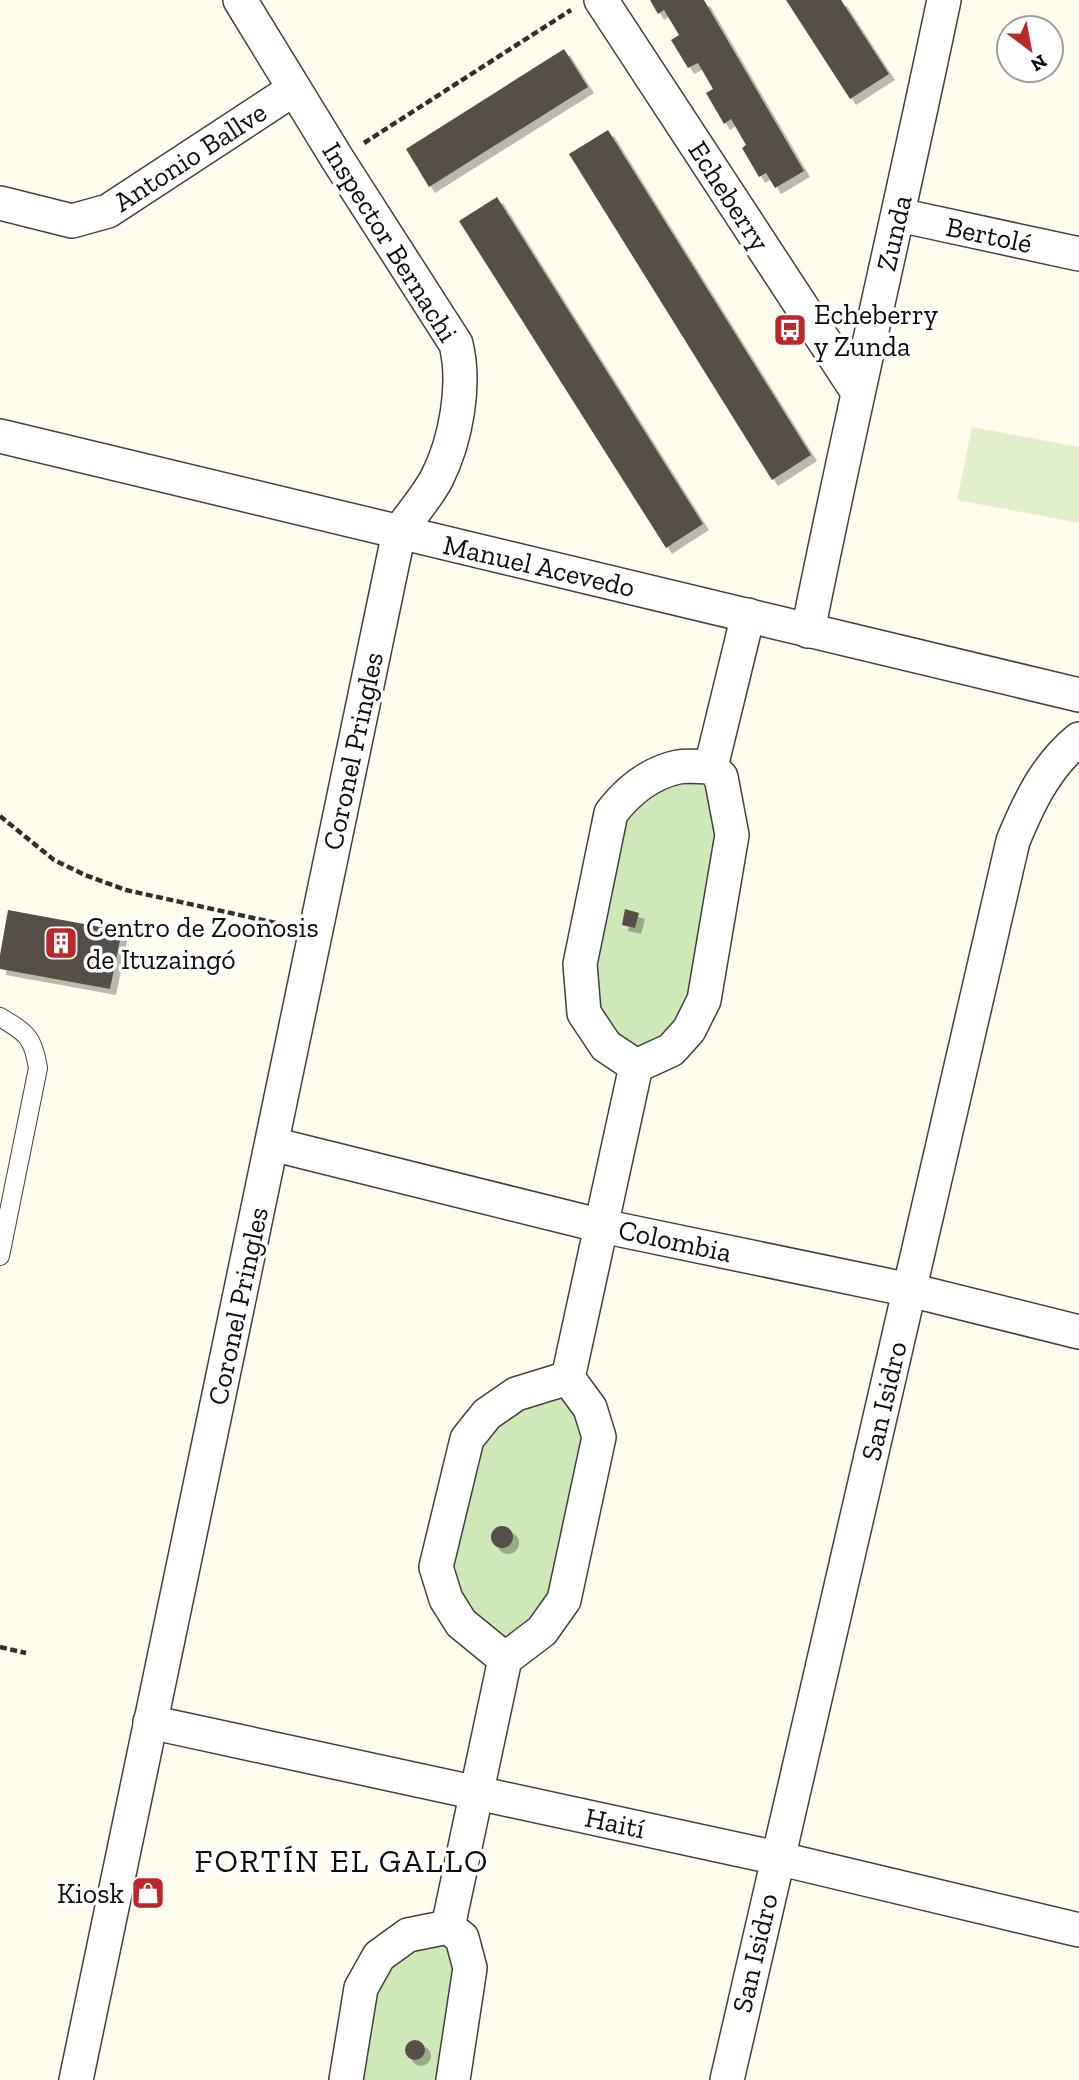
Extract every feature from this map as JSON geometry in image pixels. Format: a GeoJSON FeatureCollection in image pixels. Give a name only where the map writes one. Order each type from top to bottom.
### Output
{"type":"FeatureCollection","features":[{"type":"Feature","properties":{"kind":"street","name":"Inspector Bernachi"},"geometry":{"type":"LineString","coordinates":[[240,0],[456,344],[461,365],[457,422],[437,478],[399,532]]}},
{"type":"Feature","properties":{"kind":"street","name":"Zunda"},"geometry":{"type":"LineString","coordinates":[[808,631],[944,0]]}},
{"type":"Feature","properties":{"kind":"street","name":"Echeberry"},"geometry":{"type":"LineString","coordinates":[[588,4],[858,391]]}},
{"type":"Feature","properties":{"kind":"street","name":"Antonio Ballve"},"geometry":{"type":"LineString","coordinates":[[0,203],[72,221],[108,211],[295,89]]}},
{"type":"Feature","properties":{"kind":"street","name":"Bertolé"},"geometry":{"type":"LineString","coordinates":[[899,215],[1079,254]]}},
{"type":"Feature","properties":{"kind":"street","name":"Manuel Acevedo"},"geometry":{"type":"LineString","coordinates":[[0,436],[1079,695]]}},
{"type":"Feature","properties":{"kind":"street","name":"Coronel Pringles"},"geometry":{"type":"LineString","coordinates":[[76,2080],[399,532]]}},
{"type":"Feature","properties":{"kind":"street"},"geometry":{"type":"LineString","coordinates":[[711,766],[748,615]]}},
{"type":"Feature","properties":{"kind":"street","name":"San Isidro"},"geometry":{"type":"LineString","coordinates":[[727,2080],[1013,841],[1030,800],[1061,754],[1079,739]]}},
{"type":"Feature","properties":{"kind":"street"},"geometry":{"type":"LineString","coordinates":[[636,1066],[606,1046],[584,1013],[580,964],[611,813],[625,795],[639,784],[678,767],[711,766]]}},
{"type":"Feature","properties":{"kind":"street"},"geometry":{"type":"LineString","coordinates":[[636,1066],[671,1050],[689,1030],[704,1000],[732,835],[721,778],[711,766]]}},
{"type":"Feature","properties":{"kind":"street"},"geometry":{"type":"LineString","coordinates":[[448,1927],[505,1659],[542,1631],[564,1600],[599,1437],[590,1408],[568,1378],[636,1066]]}},
{"type":"Feature","properties":{"kind":"street","name":"Colombia"},"geometry":{"type":"LineString","coordinates":[[272,1144],[601,1226],[910,1290],[1079,1332]]}},
{"type":"Feature","properties":{"kind":"street"},"geometry":{"type":"LineString","coordinates":[[505,1659],[461,1623],[446,1599],[436,1567],[467,1439],[487,1414],[516,1394],[568,1378]]}},
{"type":"Feature","properties":{"kind":"street","name":"Haití"},"geometry":{"type":"LineString","coordinates":[[150,1722],[777,1858],[1079,1930]]}},
{"type":"Feature","properties":{"kind":"street"},"geometry":{"type":"LineString","coordinates":[[346,2080],[360,1988],[379,1956],[408,1935],[448,1927],[462,1938],[470,1968],[453,2080]]}},
{"type":"Feature","properties":{"kind":"lane"},"geometry":{"type":"LineString","coordinates":[[0,1017],[18,1028],[34,1045],[38,1068],[0,1256]]}},
{"type":"Feature","properties":{"kind":"path"},"geometry":{"type":"LineString","coordinates":[[338,160],[588,4]]}},
{"type":"Feature","properties":{"kind":"path"},"geometry":{"type":"LineString","coordinates":[[0,816],[54,860],[126,890],[315,932]]}},
{"type":"Feature","properties":{"kind":"path"},"geometry":{"type":"LineString","coordinates":[[0,1647],[26,1653]]}},
{"type":"Feature","properties":{"kind":"green space"},"geometry":{"type":"Polygon","coordinates":[[[972,427],[1079,447],[1079,523],[957,500],[972,427]]]}},
{"type":"Feature","properties":{"kind":"green space"},"geometry":{"type":"Polygon","coordinates":[[[721,777],[704,1000],[636,1066],[584,1013],[611,813],[639,784],[721,777]]]}},
{"type":"Feature","properties":{"kind":"green space"},"geometry":{"type":"Polygon","coordinates":[[[568,1378],[590,1408],[564,1600],[505,1659],[446,1599],[467,1439],[568,1378]]]}},
{"type":"Feature","properties":{"kind":"green space"},"geometry":{"type":"Polygon","coordinates":[[[462,1938],[453,2080],[346,2080],[379,1956],[462,1938]]]}},
{"type":"Feature","properties":{"kind":"building"},"geometry":{"type":"Polygon","coordinates":[[[650,0],[704,0],[804,171],[775,188],[766,173],[759,177],[742,148],[746,145],[731,119],[724,124],[706,93],[713,89],[698,63],[688,68],[671,40],[679,35],[664,10],[658,14],[650,0]]]}},
{"type":"Feature","properties":{"kind":"building"},"geometry":{"type":"Polygon","coordinates":[[[786,0],[841,0],[889,74],[850,99],[786,0]]]}},
{"type":"Feature","properties":{"kind":"building"},"geometry":{"type":"Polygon","coordinates":[[[564,49],[588,87],[429,187],[406,149],[564,49]]]}},
{"type":"Feature","properties":{"kind":"building"},"geometry":{"type":"Polygon","coordinates":[[[608,130],[811,455],[772,480],[569,154],[608,130]]]}},
{"type":"Feature","properties":{"kind":"building"},"geometry":{"type":"Polygon","coordinates":[[[497,197],[703,524],[666,548],[459,221],[497,197]]]}},
{"type":"Feature","properties":{"kind":"building"},"geometry":{"type":"Polygon","coordinates":[[[625,909],[639,913],[635,928],[622,925],[625,909]]]}},
{"type":"Feature","properties":{"kind":"building","name":"Centro de Zoonosis de Ituzaingó"},"geometry":{"type":"Polygon","coordinates":[[[8,910],[122,931],[110,989],[0,969],[8,910]]]}},
{"type":"Feature","properties":{"kind":"building"},"geometry":{"type":"Polygon","coordinates":[[[502,1526],[512,1533],[513,1537],[506,1547],[502,1548],[492,1541],[491,1537],[498,1527],[502,1526]]]}},
{"type":"Feature","properties":{"kind":"building"},"geometry":{"type":"Polygon","coordinates":[[[411,2040],[419,2040],[425,2050],[419,2060],[411,2060],[405,2054],[405,2046],[411,2040]]]}},
{"type":"Feature","properties":{"kind":"place","name":"Echeberry y Zunda"},"geometry":{"type":"Point","coordinates":[790,330]}},
{"type":"Feature","properties":{"kind":"place","name":"Centro de Zoonosis de Ituzaingó"},"geometry":{"type":"Point","coordinates":[61,943]}},
{"type":"Feature","properties":{"kind":"place","name":"Kiosk"},"geometry":{"type":"Point","coordinates":[148,1893]}},
{"type":"Feature","properties":{"kind":"district","name":"FORTÍN EL GALLO"},"geometry":{"type":"Point","coordinates":[342,1861]}}]}
